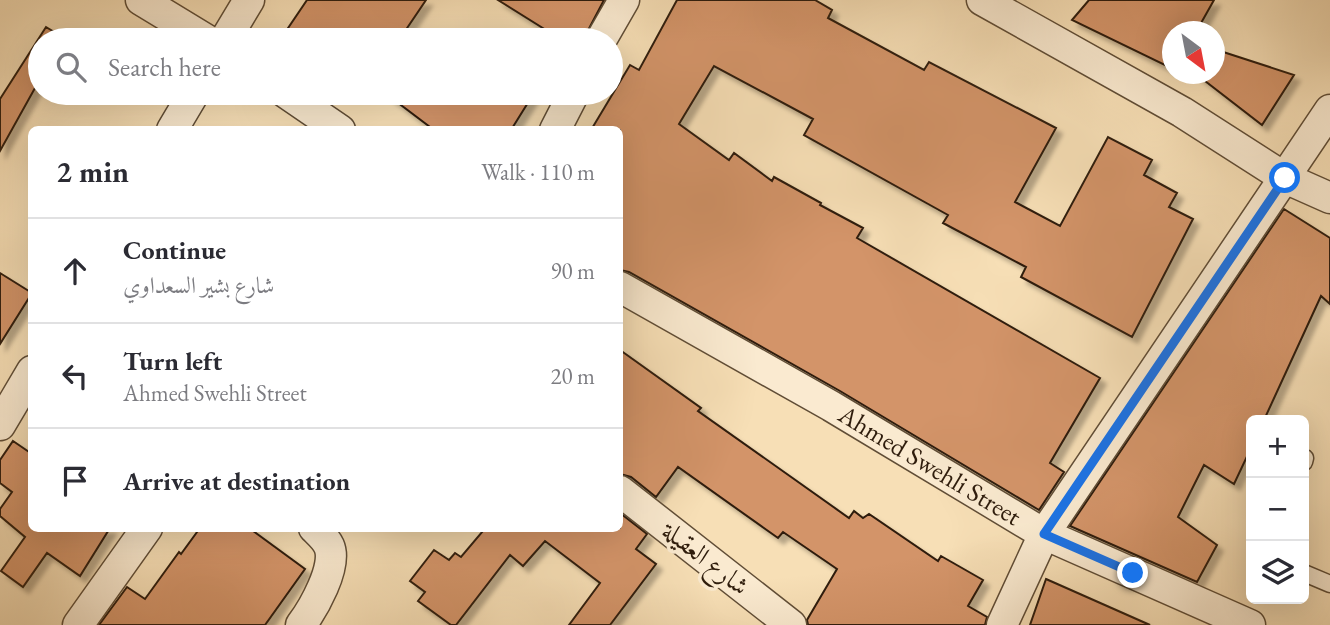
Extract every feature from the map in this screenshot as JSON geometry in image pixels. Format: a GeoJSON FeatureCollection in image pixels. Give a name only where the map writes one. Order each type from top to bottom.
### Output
{"type":"FeatureCollection","features":[{"type":"Feature","properties":{"kind":"street"},"geometry":{"type":"LineString","coordinates":[[141,0],[187,28]]}},
{"type":"Feature","properties":{"kind":"street"},"geometry":{"type":"LineString","coordinates":[[232,28],[249,0]]}},
{"type":"Feature","properties":{"kind":"street"},"geometry":{"type":"LineString","coordinates":[[608,28],[624,0]]}},
{"type":"Feature","properties":{"kind":"street"},"geometry":{"type":"LineString","coordinates":[[982,0],[1182,112],[1285,178],[1330,198]]}},
{"type":"Feature","properties":{"kind":"street"},"geometry":{"type":"LineString","coordinates":[[174,126],[187,105]]}},
{"type":"Feature","properties":{"kind":"street"},"geometry":{"type":"LineString","coordinates":[[304,105],[334,126]]}},
{"type":"Feature","properties":{"kind":"street"},"geometry":{"type":"LineString","coordinates":[[557,126],[568,105]]}},
{"type":"Feature","properties":{"kind":"street"},"geometry":{"type":"LineString","coordinates":[[1002,625],[1044,534],[1330,110]]}},
{"type":"Feature","properties":{"kind":"street","name":"Ahmed Swehli Street"},"geometry":{"type":"LineString","coordinates":[[623,289],[831,405],[1044,534],[1250,625]]}},
{"type":"Feature","properties":{"kind":"street"},"geometry":{"type":"LineString","coordinates":[[0,425],[28,378]]}},
{"type":"Feature","properties":{"kind":"street","name":"شارع العقيلة"},"geometry":{"type":"LineString","coordinates":[[623,493],[791,625]]}},
{"type":"Feature","properties":{"kind":"street"},"geometry":{"type":"LineString","coordinates":[[78,625],[144,532]]}},
{"type":"Feature","properties":{"kind":"street"},"geometry":{"type":"LineString","coordinates":[[301,625],[328,575],[331,555],[328,544],[318,532]]}},
{"type":"Feature","properties":{"kind":"lane"},"geometry":{"type":"LineString","coordinates":[[1309,575],[1330,584]]}},
{"type":"Feature","properties":{"kind":"building"},"geometry":{"type":"Polygon","coordinates":[[[307,0],[426,0],[407,28],[288,28],[307,0]]]}},
{"type":"Feature","properties":{"kind":"building"},"geometry":{"type":"Polygon","coordinates":[[[498,0],[604,0],[589,28],[543,28],[498,0]]]}},
{"type":"Feature","properties":{"kind":"building"},"geometry":{"type":"Polygon","coordinates":[[[677,0],[815,0],[832,10],[828,18],[924,70],[929,62],[1056,128],[1015,202],[1060,226],[1108,137],[1152,160],[1144,175],[1177,193],[1169,207],[1193,219],[1132,337],[1021,277],[1026,267],[943,223],[948,215],[804,135],[813,119],[714,66],[679,124],[729,160],[734,153],[772,181],[774,177],[863,228],[857,238],[1100,378],[1050,463],[1064,472],[1039,510],[840,391],[623,271],[623,126],[593,126],[606,105],[623,105],[623,77],[630,65],[639,70],[677,0]]]}},
{"type":"Feature","properties":{"kind":"building"},"geometry":{"type":"Polygon","coordinates":[[[1089,0],[1214,0],[1202,21],[1162,21],[1162,64],[1072,20],[1089,0]]]}},
{"type":"Feature","properties":{"kind":"building"},"geometry":{"type":"Polygon","coordinates":[[[1225,53],[1294,75],[1262,125],[1209,84],[1225,84],[1225,53]]]}},
{"type":"Feature","properties":{"kind":"building"},"geometry":{"type":"Polygon","coordinates":[[[28,55],[28,101],[0,151],[0,99],[28,55]]]}},
{"type":"Feature","properties":{"kind":"building"},"geometry":{"type":"Polygon","coordinates":[[[401,105],[527,105],[513,126],[429,126],[401,105]]]}},
{"type":"Feature","properties":{"kind":"building"},"geometry":{"type":"Polygon","coordinates":[[[1284,209],[1330,238],[1330,304],[1321,296],[1266,415],[1246,415],[1246,459],[1234,484],[1204,465],[1178,517],[1217,545],[1197,582],[1070,526],[1284,209]]]}},
{"type":"Feature","properties":{"kind":"building"},"geometry":{"type":"Polygon","coordinates":[[[0,273],[28,290],[28,299],[0,344],[0,273]]]}},
{"type":"Feature","properties":{"kind":"building"},"geometry":{"type":"Polygon","coordinates":[[[623,352],[701,408],[698,411],[849,518],[854,511],[863,518],[869,514],[938,561],[941,556],[983,580],[968,606],[987,617],[985,625],[808,625],[807,620],[837,569],[783,532],[778,538],[678,467],[656,497],[631,477],[623,475],[623,352]]]}},
{"type":"Feature","properties":{"kind":"building"},"geometry":{"type":"Polygon","coordinates":[[[13,441],[28,451],[28,532],[108,532],[80,576],[47,553],[23,587],[1,571],[25,537],[0,516],[0,509],[12,492],[0,483],[0,460],[13,441]]]}},
{"type":"Feature","properties":{"kind":"building"},"geometry":{"type":"Polygon","coordinates":[[[623,515],[647,534],[636,549],[656,564],[610,625],[569,625],[600,583],[545,541],[523,566],[510,555],[456,625],[451,625],[418,601],[425,592],[410,581],[434,550],[449,560],[455,553],[461,557],[482,532],[623,532],[623,515]]]}},
{"type":"Feature","properties":{"kind":"building"},"geometry":{"type":"Polygon","coordinates":[[[197,532],[254,532],[305,569],[265,625],[99,625],[127,587],[145,599],[179,552],[181,554],[197,532]]]}},
{"type":"Feature","properties":{"kind":"building"},"geometry":{"type":"Polygon","coordinates":[[[1046,579],[1150,625],[1030,625],[1046,579]]]}},
{"type":"Feature","properties":{"kind":"route"},"geometry":{"type":"LineString","coordinates":[[1133,573],[1044,534],[1285,178]]}}]}
